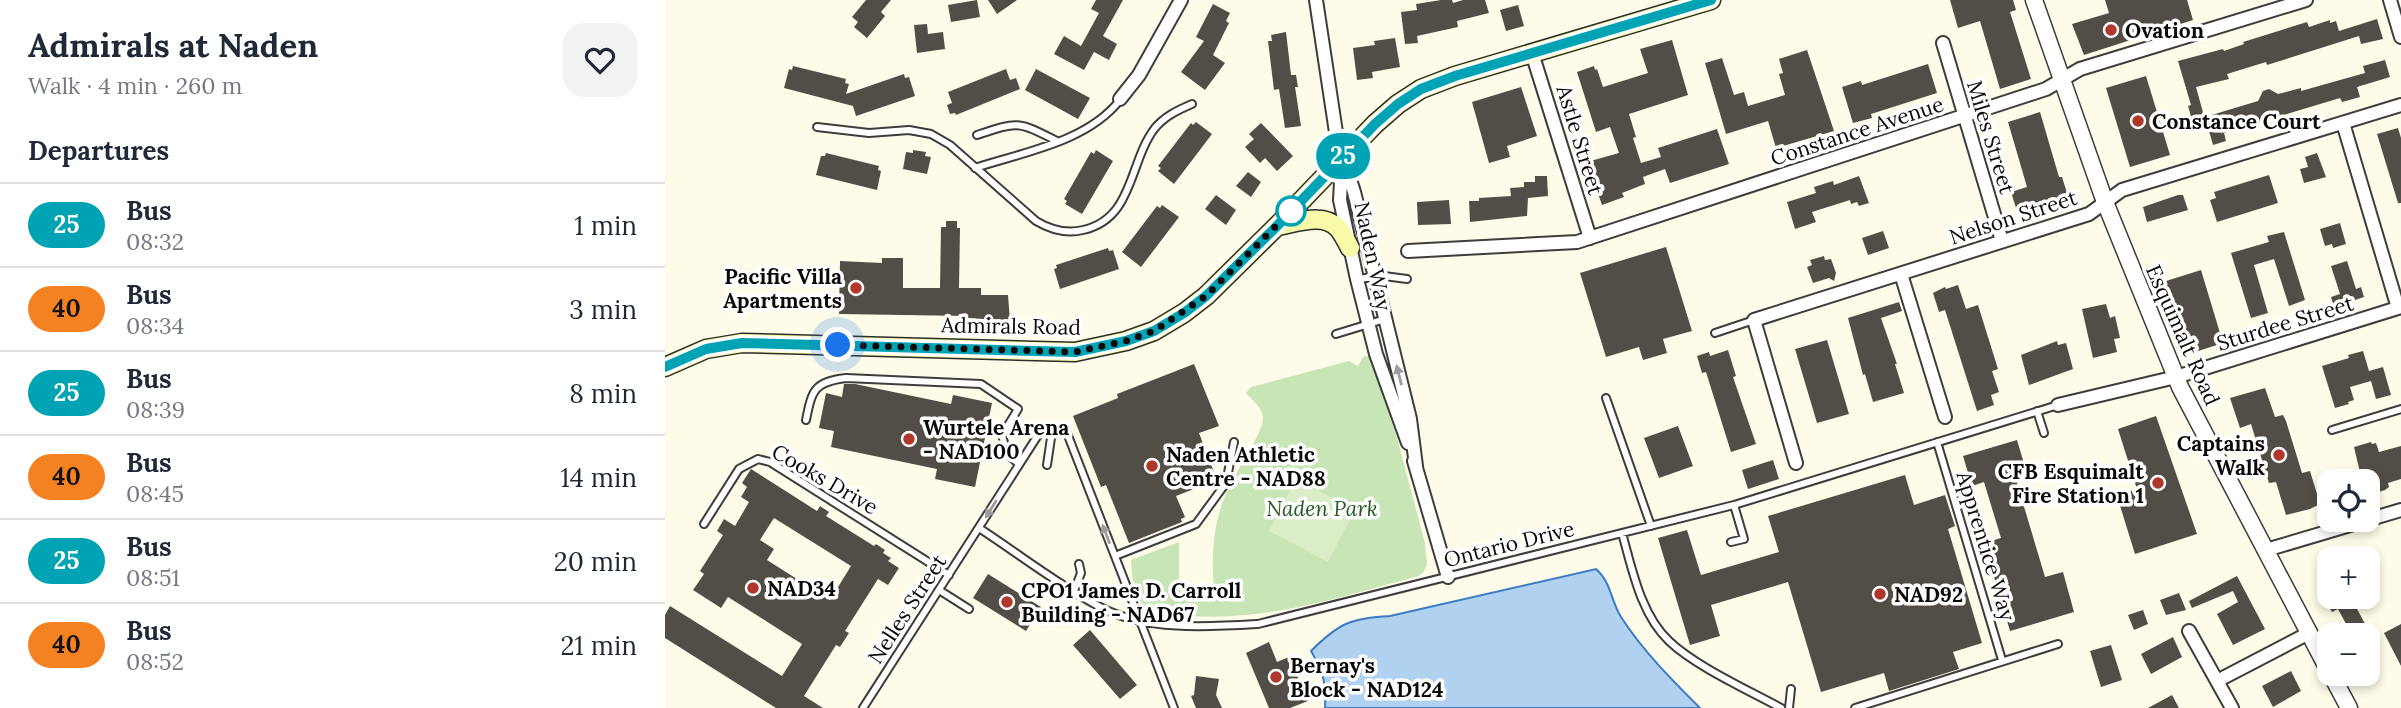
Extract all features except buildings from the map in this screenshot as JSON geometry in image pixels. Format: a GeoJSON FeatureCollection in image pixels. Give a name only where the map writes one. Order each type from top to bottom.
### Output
{"type":"FeatureCollection","features":[{"type":"Feature","properties":{"kind":"main road","name":"Admirals Road"},"geometry":{"type":"LineString","coordinates":[[665,368],[706,349],[742,343],[1075,352],[1099,348],[1154,331],[1206,296],[1277,226],[1342,156],[1398,104],[1421,89],[1455,76],[1711,0]]}},
{"type":"Feature","properties":{"kind":"main road"},"geometry":{"type":"LineString","coordinates":[[1277,226],[1313,219],[1329,222],[1338,228],[1350,248]]}},
{"type":"Feature","properties":{"kind":"street"},"geometry":{"type":"LineString","coordinates":[[1120,99],[1139,75],[1181,0]]}},
{"type":"Feature","properties":{"kind":"street"},"geometry":{"type":"LineString","coordinates":[[1316,0],[1337,139],[1342,156]]}},
{"type":"Feature","properties":{"kind":"street","name":"Esquimalt Road"},"geometry":{"type":"LineString","coordinates":[[2034,0],[2105,202],[2176,377],[2317,648]]}},
{"type":"Feature","properties":{"kind":"street","name":"Constance Avenue"},"geometry":{"type":"LineString","coordinates":[[1408,251],[1577,242],[2046,89],[2080,69],[2306,0]]}},
{"type":"Feature","properties":{"kind":"street"},"geometry":{"type":"LineString","coordinates":[[2390,0],[2401,37]]}},
{"type":"Feature","properties":{"kind":"street","name":"Miles Street"},"geometry":{"type":"LineString","coordinates":[[1943,43],[2003,242]]}},
{"type":"Feature","properties":{"kind":"street","name":"Astle Street"},"geometry":{"type":"LineString","coordinates":[[1532,53],[1590,238]]}},
{"type":"Feature","properties":{"kind":"street","name":"Nelson Street"},"geometry":{"type":"LineString","coordinates":[[1754,320],[2089,214],[2122,190],[2401,106]]}},
{"type":"Feature","properties":{"kind":"street"},"geometry":{"type":"LineString","coordinates":[[2343,123],[2400,308]]}},
{"type":"Feature","properties":{"kind":"street","name":"Naden Way"},"geometry":{"type":"LineString","coordinates":[[1342,156],[1340,200],[1357,279],[1376,354],[1416,466],[1448,577]]}},
{"type":"Feature","properties":{"kind":"street","name":"Naden Way"},"geometry":{"type":"LineString","coordinates":[[1342,156],[1354,192],[1410,419],[1416,466]]}},
{"type":"Feature","properties":{"kind":"street"},"geometry":{"type":"LineString","coordinates":[[1901,274],[1945,417]]}},
{"type":"Feature","properties":{"kind":"street","name":"Sturdee Street"},"geometry":{"type":"LineString","coordinates":[[2058,405],[2176,377],[2400,308]]}},
{"type":"Feature","properties":{"kind":"street"},"geometry":{"type":"LineString","coordinates":[[1754,320],[1796,463]]}},
{"type":"Feature","properties":{"kind":"street"},"geometry":{"type":"LineString","coordinates":[[2266,550],[2401,510]]}},
{"type":"Feature","properties":{"kind":"street"},"geometry":{"type":"LineString","coordinates":[[2189,631],[2232,708]]}},
{"type":"Feature","properties":{"kind":"street"},"geometry":{"type":"LineString","coordinates":[[2217,681],[2309,633]]}},
{"type":"Feature","properties":{"kind":"street","name":"Esquimalt Road"},"geometry":{"type":"LineString","coordinates":[[2337,686],[2349,708]]}},
{"type":"Feature","properties":{"kind":"lane"},"geometry":{"type":"LineString","coordinates":[[975,168],[1092,126],[1120,99]]}},
{"type":"Feature","properties":{"kind":"lane"},"geometry":{"type":"LineString","coordinates":[[817,127],[869,133],[909,130],[924,132],[944,141],[1043,225],[1065,232],[1095,227],[1108,219],[1122,201],[1153,130],[1171,114],[1192,104]]}},
{"type":"Feature","properties":{"kind":"lane"},"geometry":{"type":"LineString","coordinates":[[977,135],[1006,125],[1021,124],[1056,141]]}},
{"type":"Feature","properties":{"kind":"lane"},"geometry":{"type":"LineString","coordinates":[[991,182],[987,173],[995,161]]}},
{"type":"Feature","properties":{"kind":"lane"},"geometry":{"type":"LineString","coordinates":[[1357,279],[1408,279]]}},
{"type":"Feature","properties":{"kind":"lane"},"geometry":{"type":"LineString","coordinates":[[1336,334],[1385,320]]}},
{"type":"Feature","properties":{"kind":"lane"},"geometry":{"type":"LineString","coordinates":[[1715,333],[1754,320]]}},
{"type":"Feature","properties":{"kind":"lane"},"geometry":{"type":"LineString","coordinates":[[806,420],[811,394],[818,385],[830,380],[846,378],[981,384],[1018,408],[1002,435],[1007,454],[1019,464]]}},
{"type":"Feature","properties":{"kind":"lane"},"geometry":{"type":"LineString","coordinates":[[1606,398],[1651,526]]}},
{"type":"Feature","properties":{"kind":"lane","name":"Ontario Drive"},"geometry":{"type":"LineString","coordinates":[[979,528],[1102,608],[1141,620],[1178,626],[1258,624],[1734,505],[2058,405]]}},
{"type":"Feature","properties":{"kind":"lane"},"geometry":{"type":"LineString","coordinates":[[2332,430],[2401,409]]}},
{"type":"Feature","properties":{"kind":"lane"},"geometry":{"type":"LineString","coordinates":[[2037,411],[2044,433]]}},
{"type":"Feature","properties":{"kind":"lane","name":"Nelles Street"},"geometry":{"type":"LineString","coordinates":[[863,708],[1042,429],[1052,431]]}},
{"type":"Feature","properties":{"kind":"lane"},"geometry":{"type":"LineString","coordinates":[[1047,465],[1052,431],[1067,433],[1141,620],[1172,707]]}},
{"type":"Feature","properties":{"kind":"lane"},"geometry":{"type":"LineString","coordinates":[[1115,556],[1196,524],[1226,483],[1234,442]]}},
{"type":"Feature","properties":{"kind":"lane","name":"Apprentice Way"},"geometry":{"type":"LineString","coordinates":[[1937,442],[2002,660]]}},
{"type":"Feature","properties":{"kind":"lane","name":"Cooks Drive"},"geometry":{"type":"LineString","coordinates":[[704,524],[739,469],[758,459],[770,462],[949,575]]}},
{"type":"Feature","properties":{"kind":"lane"},"geometry":{"type":"LineString","coordinates":[[1731,542],[1744,539],[1734,505]]}},
{"type":"Feature","properties":{"kind":"lane"},"geometry":{"type":"LineString","coordinates":[[1196,524],[1196,532]]}},
{"type":"Feature","properties":{"kind":"lane"},"geometry":{"type":"LineString","coordinates":[[1622,533],[1635,579],[1654,621],[1669,641],[1693,659],[1781,708]]}},
{"type":"Feature","properties":{"kind":"lane"},"geometry":{"type":"LineString","coordinates":[[1074,591],[1079,581],[1079,564]]}},
{"type":"Feature","properties":{"kind":"lane"},"geometry":{"type":"LineString","coordinates":[[939,590],[969,608]]}},
{"type":"Feature","properties":{"kind":"lane"},"geometry":{"type":"LineString","coordinates":[[1855,708],[2058,644]]}},
{"type":"Feature","properties":{"kind":"lane"},"geometry":{"type":"LineString","coordinates":[[1789,708],[1791,689]]}},
{"type":"Feature","properties":{"kind":"green space","name":"Naden Park"},"geometry":{"type":"Polygon","coordinates":[[[1369,355],[1397,438],[1425,543],[1427,565],[1423,573],[1316,603],[1248,615],[1179,615],[1143,609],[1132,577],[1131,560],[1179,542],[1179,587],[1214,591],[1213,553],[1222,503],[1262,425],[1263,415],[1246,393],[1251,387],[1349,361],[1358,366],[1363,357],[1369,355]]]}},
{"type":"Feature","properties":{"kind":"green space"},"geometry":{"type":"Polygon","coordinates":[[[1296,479],[1355,510],[1328,562],[1269,531],[1296,479]]]}},
{"type":"Feature","properties":{"kind":"water"},"geometry":{"type":"Polygon","coordinates":[[[1596,569],[1605,580],[1618,611],[1630,629],[1658,664],[1700,708],[1325,708],[1323,678],[1311,651],[1338,628],[1365,618],[1390,616],[1596,569]]]}},
{"type":"Feature","properties":{"kind":"bus line","name":"25"},"geometry":{"type":"LineString","coordinates":[[665,367],[706,349],[742,343],[1075,352],[1126,341],[1154,331],[1206,296],[1375,124],[1421,89],[1455,76],[1711,0]]}},
{"type":"Feature","properties":{"kind":"place","name":"Ovation"},"geometry":{"type":"Point","coordinates":[2111,30]}},
{"type":"Feature","properties":{"kind":"place","name":"Constance Court"},"geometry":{"type":"Point","coordinates":[2138,121]}},
{"type":"Feature","properties":{"kind":"place","name":"Pacific Villa Apartments"},"geometry":{"type":"Point","coordinates":[856,288]}},
{"type":"Feature","properties":{"kind":"place","name":"Wurtele Arena - NAD100"},"geometry":{"type":"Point","coordinates":[909,439]}},
{"type":"Feature","properties":{"kind":"place","name":"Captains Walk"},"geometry":{"type":"Point","coordinates":[2279,455]}},
{"type":"Feature","properties":{"kind":"place","name":"Naden Athletic Centre - NAD88"},"geometry":{"type":"Point","coordinates":[1152,466]}},
{"type":"Feature","properties":{"kind":"place","name":"CFB Esquimalt Fire Station 1"},"geometry":{"type":"Point","coordinates":[2158,483]}},
{"type":"Feature","properties":{"kind":"place","name":"NAD34"},"geometry":{"type":"Point","coordinates":[753,588]}},
{"type":"Feature","properties":{"kind":"place","name":"NAD92"},"geometry":{"type":"Point","coordinates":[1880,594]}},
{"type":"Feature","properties":{"kind":"place","name":"CPO1 James D. Carroll Building - NAD67"},"geometry":{"type":"Point","coordinates":[1007,602]}},
{"type":"Feature","properties":{"kind":"place","name":"Bernay's Block - NAD124"},"geometry":{"type":"Point","coordinates":[1276,677]}},
{"type":"Feature","properties":{"kind":"route"},"geometry":{"type":"LineString","coordinates":[[838,345],[1075,352],[1126,341],[1154,331],[1206,296],[1291,211]]}}]}
